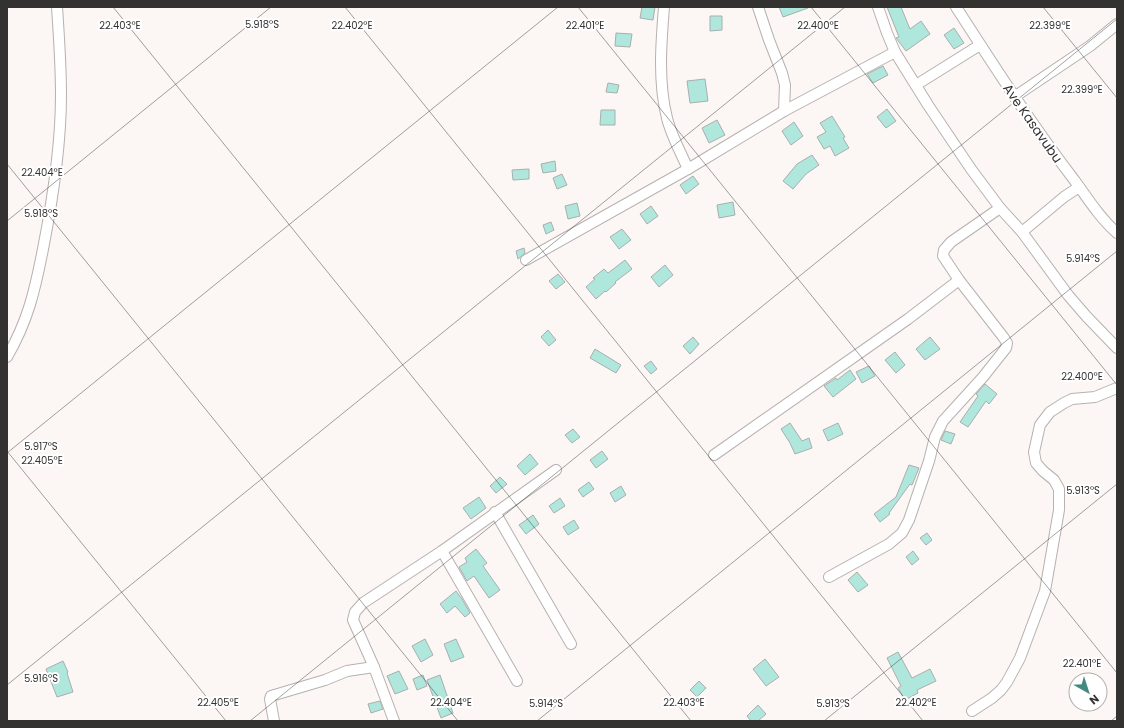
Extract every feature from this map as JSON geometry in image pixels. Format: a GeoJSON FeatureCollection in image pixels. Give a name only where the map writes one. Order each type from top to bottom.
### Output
{"type":"FeatureCollection","features":[{"type":"Feature","properties":{"kind":"street"},"geometry":{"type":"LineString","coordinates":[[7,357],[18,338],[29,311],[37,281],[49,217],[59,149],[61,95],[57,7]]}},
{"type":"Feature","properties":{"kind":"street"},"geometry":{"type":"LineString","coordinates":[[664,7],[661,46],[663,99],[667,119],[688,169]]}},
{"type":"Feature","properties":{"kind":"street"},"geometry":{"type":"LineString","coordinates":[[758,7],[782,73],[785,86],[784,111]]}},
{"type":"Feature","properties":{"kind":"street"},"geometry":{"type":"LineString","coordinates":[[878,7],[895,52],[972,169],[1000,208],[1022,232],[1068,295],[1117,348]]}},
{"type":"Feature","properties":{"kind":"street","name":"Ave Kasavubu"},"geometry":{"type":"LineString","coordinates":[[956,7],[1037,130],[1098,214],[1117,233]]}},
{"type":"Feature","properties":{"kind":"street"},"geometry":{"type":"LineString","coordinates":[[1014,97],[1090,46],[1117,24]]}},
{"type":"Feature","properties":{"kind":"street"},"geometry":{"type":"LineString","coordinates":[[916,85],[980,45]]}},
{"type":"Feature","properties":{"kind":"street"},"geometry":{"type":"LineString","coordinates":[[526,260],[688,169],[784,111],[895,52]]}},
{"type":"Feature","properties":{"kind":"street"},"geometry":{"type":"LineString","coordinates":[[1022,232],[1064,197],[1079,187]]}},
{"type":"Feature","properties":{"kind":"street"},"geometry":{"type":"LineString","coordinates":[[828,577],[889,544],[902,533],[909,520],[929,461],[935,437],[943,421],[983,377],[1006,348],[1007,343],[1004,338],[959,280],[943,256],[944,250],[952,242],[1000,208]]}},
{"type":"Feature","properties":{"kind":"street"},"geometry":{"type":"LineString","coordinates":[[714,455],[908,319],[959,280]]}},
{"type":"Feature","properties":{"kind":"street"},"geometry":{"type":"LineString","coordinates":[[972,711],[992,698],[1007,682],[1020,658],[1045,591],[1059,510],[1059,489],[1054,480],[1036,463],[1034,452],[1040,425],[1050,412],[1072,399],[1095,397],[1117,388]]}},
{"type":"Feature","properties":{"kind":"street"},"geometry":{"type":"LineString","coordinates":[[394,721],[374,667],[353,620],[355,612],[369,599],[442,551],[556,470]]}},
{"type":"Feature","properties":{"kind":"street"},"geometry":{"type":"LineString","coordinates":[[495,512],[571,644]]}},
{"type":"Feature","properties":{"kind":"street"},"geometry":{"type":"LineString","coordinates":[[442,551],[517,681]]}},
{"type":"Feature","properties":{"kind":"street"},"geometry":{"type":"LineString","coordinates":[[274,721],[270,699],[271,696],[347,672],[374,667]]}},
{"type":"Feature","properties":{"kind":"building"},"geometry":{"type":"Polygon","coordinates":[[[642,7],[655,7],[653,20],[640,18],[642,7]]]}},
{"type":"Feature","properties":{"kind":"building"},"geometry":{"type":"Polygon","coordinates":[[[779,7],[808,7],[808,8],[783,17],[779,7]]]}},
{"type":"Feature","properties":{"kind":"building"},"geometry":{"type":"Polygon","coordinates":[[[887,7],[901,7],[910,29],[921,21],[930,34],[906,51],[896,38],[899,37],[887,7]]]}},
{"type":"Feature","properties":{"kind":"building"},"geometry":{"type":"Polygon","coordinates":[[[710,16],[722,16],[722,30],[710,31],[710,16]]]}},
{"type":"Feature","properties":{"kind":"building"},"geometry":{"type":"Polygon","coordinates":[[[954,28],[964,43],[954,49],[944,35],[954,28]]]}},
{"type":"Feature","properties":{"kind":"building"},"geometry":{"type":"Polygon","coordinates":[[[616,33],[632,34],[630,47],[615,46],[616,33]]]}},
{"type":"Feature","properties":{"kind":"building"},"geometry":{"type":"Polygon","coordinates":[[[883,66],[888,75],[873,83],[867,74],[883,66]]]}},
{"type":"Feature","properties":{"kind":"building"},"geometry":{"type":"Polygon","coordinates":[[[705,79],[708,101],[690,103],[687,81],[705,79]]]}},
{"type":"Feature","properties":{"kind":"building"},"geometry":{"type":"Polygon","coordinates":[[[608,83],[619,85],[617,93],[606,92],[608,83]]]}},
{"type":"Feature","properties":{"kind":"building"},"geometry":{"type":"Polygon","coordinates":[[[887,109],[896,121],[886,128],[877,117],[887,109]]]}},
{"type":"Feature","properties":{"kind":"building"},"geometry":{"type":"Polygon","coordinates":[[[601,110],[615,110],[615,125],[600,125],[601,110]]]}},
{"type":"Feature","properties":{"kind":"building"},"geometry":{"type":"Polygon","coordinates":[[[832,116],[845,137],[843,138],[849,148],[835,156],[830,146],[824,149],[817,137],[826,132],[820,123],[832,116]]]}},
{"type":"Feature","properties":{"kind":"building"},"geometry":{"type":"Polygon","coordinates":[[[717,120],[725,135],[709,143],[702,128],[717,120]]]}},
{"type":"Feature","properties":{"kind":"building"},"geometry":{"type":"Polygon","coordinates":[[[794,122],[803,136],[791,145],[782,131],[794,122]]]}},
{"type":"Feature","properties":{"kind":"building"},"geometry":{"type":"Polygon","coordinates":[[[812,155],[819,165],[806,174],[793,189],[783,181],[797,164],[812,155]]]}},
{"type":"Feature","properties":{"kind":"building"},"geometry":{"type":"Polygon","coordinates":[[[555,161],[556,171],[543,173],[541,164],[555,161]]]}},
{"type":"Feature","properties":{"kind":"building"},"geometry":{"type":"Polygon","coordinates":[[[529,169],[529,179],[513,180],[512,170],[529,169]]]}},
{"type":"Feature","properties":{"kind":"building"},"geometry":{"type":"Polygon","coordinates":[[[562,174],[567,185],[557,189],[553,178],[562,174]]]}},
{"type":"Feature","properties":{"kind":"building"},"geometry":{"type":"Polygon","coordinates":[[[693,176],[699,184],[686,194],[680,185],[693,176]]]}},
{"type":"Feature","properties":{"kind":"building"},"geometry":{"type":"Polygon","coordinates":[[[733,202],[735,215],[719,218],[717,205],[733,202]]]}},
{"type":"Feature","properties":{"kind":"building"},"geometry":{"type":"Polygon","coordinates":[[[577,203],[580,216],[568,219],[565,206],[577,203]]]}},
{"type":"Feature","properties":{"kind":"building"},"geometry":{"type":"Polygon","coordinates":[[[651,206],[658,216],[647,224],[640,214],[651,206]]]}},
{"type":"Feature","properties":{"kind":"building"},"geometry":{"type":"Polygon","coordinates":[[[551,222],[554,230],[546,234],[543,225],[551,222]]]}},
{"type":"Feature","properties":{"kind":"building"},"geometry":{"type":"Polygon","coordinates":[[[622,229],[631,240],[619,249],[610,237],[622,229]]]}},
{"type":"Feature","properties":{"kind":"building"},"geometry":{"type":"Polygon","coordinates":[[[524,248],[525,253],[518,259],[516,251],[524,248]]]}},
{"type":"Feature","properties":{"kind":"building"},"geometry":{"type":"Polygon","coordinates":[[[625,260],[632,269],[596,299],[586,287],[595,279],[593,278],[604,269],[608,273],[625,260]]]}},
{"type":"Feature","properties":{"kind":"building"},"geometry":{"type":"Polygon","coordinates":[[[665,265],[673,275],[659,287],[651,277],[665,265]]]}},
{"type":"Feature","properties":{"kind":"building"},"geometry":{"type":"Polygon","coordinates":[[[558,274],[565,282],[556,289],[549,281],[558,274]]]}},
{"type":"Feature","properties":{"kind":"building"},"geometry":{"type":"Polygon","coordinates":[[[548,330],[556,340],[549,346],[541,337],[548,330]]]}},
{"type":"Feature","properties":{"kind":"building"},"geometry":{"type":"Polygon","coordinates":[[[693,337],[699,344],[690,354],[683,346],[693,337]]]}},
{"type":"Feature","properties":{"kind":"building"},"geometry":{"type":"Polygon","coordinates":[[[930,337],[940,349],[925,360],[916,349],[930,337]]]}},
{"type":"Feature","properties":{"kind":"building"},"geometry":{"type":"Polygon","coordinates":[[[595,349],[621,365],[616,373],[590,358],[595,349]]]}},
{"type":"Feature","properties":{"kind":"building"},"geometry":{"type":"Polygon","coordinates":[[[895,352],[905,365],[896,373],[885,360],[895,352]]]}},
{"type":"Feature","properties":{"kind":"building"},"geometry":{"type":"Polygon","coordinates":[[[651,361],[657,369],[651,374],[644,366],[651,361]]]}},
{"type":"Feature","properties":{"kind":"building"},"geometry":{"type":"Polygon","coordinates":[[[869,366],[875,376],[862,383],[856,372],[869,366]]]}},
{"type":"Feature","properties":{"kind":"building"},"geometry":{"type":"Polygon","coordinates":[[[850,370],[856,379],[833,397],[824,386],[836,378],[837,380],[850,370]]]}},
{"type":"Feature","properties":{"kind":"building"},"geometry":{"type":"Polygon","coordinates":[[[985,384],[997,394],[989,404],[986,401],[968,427],[960,422],[978,396],[976,394],[985,384]]]}},
{"type":"Feature","properties":{"kind":"building"},"geometry":{"type":"Polygon","coordinates":[[[790,423],[802,441],[809,438],[812,448],[795,454],[781,429],[790,423]]]}},
{"type":"Feature","properties":{"kind":"building"},"geometry":{"type":"Polygon","coordinates":[[[838,423],[843,434],[828,441],[823,430],[838,423]]]}},
{"type":"Feature","properties":{"kind":"building"},"geometry":{"type":"Polygon","coordinates":[[[573,429],[580,437],[572,443],[565,435],[573,429]]]}},
{"type":"Feature","properties":{"kind":"building"},"geometry":{"type":"Polygon","coordinates":[[[945,431],[955,434],[951,444],[941,440],[945,431]]]}},
{"type":"Feature","properties":{"kind":"building"},"geometry":{"type":"Polygon","coordinates":[[[602,451],[608,459],[596,468],[590,460],[602,451]]]}},
{"type":"Feature","properties":{"kind":"building"},"geometry":{"type":"Polygon","coordinates":[[[530,454],[538,464],[525,475],[517,466],[530,454]]]}},
{"type":"Feature","properties":{"kind":"building"},"geometry":{"type":"Polygon","coordinates":[[[909,465],[919,468],[912,485],[910,484],[889,513],[890,514],[880,522],[874,514],[896,497],[909,465]]]}},
{"type":"Feature","properties":{"kind":"building"},"geometry":{"type":"Polygon","coordinates":[[[500,477],[507,484],[496,493],[490,486],[500,477]]]}},
{"type":"Feature","properties":{"kind":"building"},"geometry":{"type":"Polygon","coordinates":[[[589,482],[594,489],[583,497],[578,490],[589,482]]]}},
{"type":"Feature","properties":{"kind":"building"},"geometry":{"type":"Polygon","coordinates":[[[621,486],[626,495],[615,502],[610,493],[621,486]]]}},
{"type":"Feature","properties":{"kind":"building"},"geometry":{"type":"Polygon","coordinates":[[[479,497],[486,508],[471,519],[463,508],[479,497]]]}},
{"type":"Feature","properties":{"kind":"building"},"geometry":{"type":"Polygon","coordinates":[[[560,498],[565,506],[554,513],[549,506],[560,498]]]}},
{"type":"Feature","properties":{"kind":"building"},"geometry":{"type":"Polygon","coordinates":[[[533,515],[539,524],[526,534],[519,525],[533,515]]]}},
{"type":"Feature","properties":{"kind":"building"},"geometry":{"type":"Polygon","coordinates":[[[574,520],[579,528],[568,535],[563,527],[574,520]]]}},
{"type":"Feature","properties":{"kind":"building"},"geometry":{"type":"Polygon","coordinates":[[[927,533],[932,540],[926,545],[920,538],[927,533]]]}},
{"type":"Feature","properties":{"kind":"building"},"geometry":{"type":"Polygon","coordinates":[[[476,549],[487,563],[483,566],[500,590],[489,598],[474,576],[467,581],[459,567],[467,562],[465,558],[476,549]]]}},
{"type":"Feature","properties":{"kind":"building"},"geometry":{"type":"Polygon","coordinates":[[[913,551],[919,559],[912,565],[906,557],[913,551]]]}},
{"type":"Feature","properties":{"kind":"building"},"geometry":{"type":"Polygon","coordinates":[[[857,572],[868,585],[858,592],[848,580],[857,572]]]}},
{"type":"Feature","properties":{"kind":"building"},"geometry":{"type":"Polygon","coordinates":[[[456,591],[470,613],[465,617],[455,606],[447,613],[440,604],[456,591]]]}},
{"type":"Feature","properties":{"kind":"building"},"geometry":{"type":"Polygon","coordinates":[[[425,639],[433,655],[421,662],[412,646],[425,639]]]}},
{"type":"Feature","properties":{"kind":"building"},"geometry":{"type":"Polygon","coordinates":[[[456,639],[464,657],[451,662],[444,644],[456,639]]]}},
{"type":"Feature","properties":{"kind":"building"},"geometry":{"type":"Polygon","coordinates":[[[898,652],[912,678],[930,669],[936,681],[917,690],[918,693],[905,700],[898,688],[901,686],[887,658],[898,652]]]}},
{"type":"Feature","properties":{"kind":"building"},"geometry":{"type":"Polygon","coordinates":[[[765,659],[779,677],[766,686],[753,669],[765,659]]]}},
{"type":"Feature","properties":{"kind":"building"},"geometry":{"type":"Polygon","coordinates":[[[63,661],[68,672],[67,673],[73,692],[57,697],[46,669],[63,661]]]}},
{"type":"Feature","properties":{"kind":"building"},"geometry":{"type":"Polygon","coordinates":[[[399,671],[408,689],[395,694],[387,676],[399,671]]]}},
{"type":"Feature","properties":{"kind":"building"},"geometry":{"type":"Polygon","coordinates":[[[423,675],[427,686],[417,690],[413,679],[423,675]]]}},
{"type":"Feature","properties":{"kind":"building"},"geometry":{"type":"Polygon","coordinates":[[[440,675],[453,713],[441,718],[427,680],[440,675]]]}},
{"type":"Feature","properties":{"kind":"building"},"geometry":{"type":"Polygon","coordinates":[[[699,681],[706,688],[697,697],[690,690],[699,681]]]}},
{"type":"Feature","properties":{"kind":"building"},"geometry":{"type":"Polygon","coordinates":[[[380,701],[383,709],[371,713],[368,704],[380,701]]]}},
{"type":"Feature","properties":{"kind":"building"},"geometry":{"type":"Polygon","coordinates":[[[758,705],[766,714],[758,721],[751,721],[747,716],[758,705]]]}}]}
